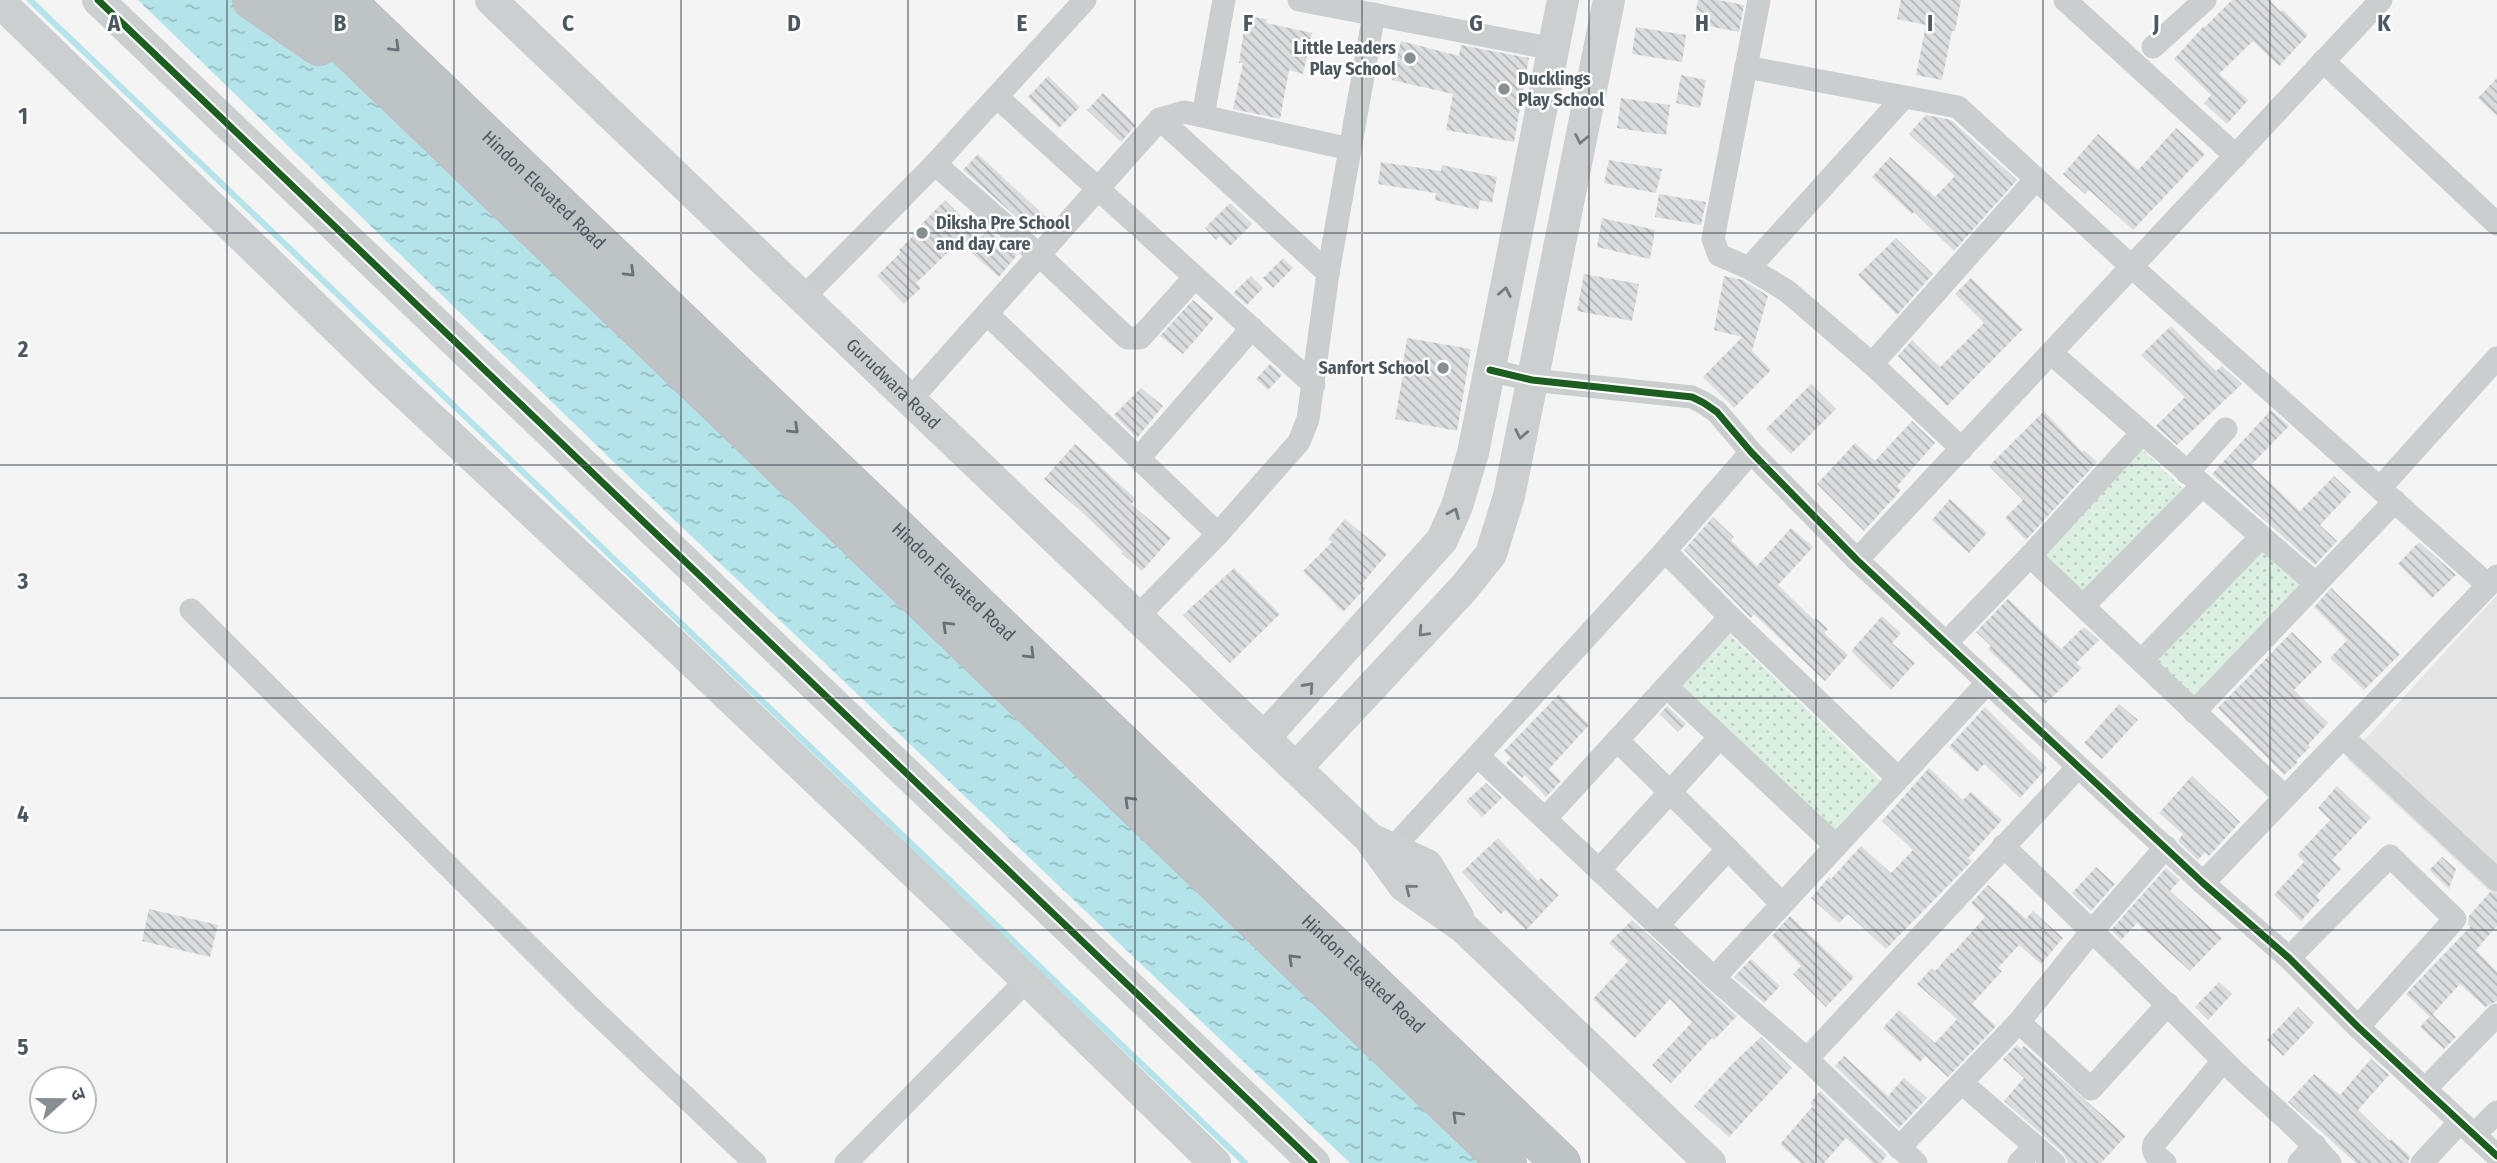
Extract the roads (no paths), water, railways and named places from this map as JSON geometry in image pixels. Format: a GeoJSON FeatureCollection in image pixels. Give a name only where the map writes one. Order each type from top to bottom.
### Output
{"type":"FeatureCollection","features":[{"type":"Feature","properties":{"kind":"highway"},"geometry":{"type":"LineString","coordinates":[[252,0],[403,102]]}},
{"type":"Feature","properties":{"kind":"highway","name":"Hindon Elevated Road"},"geometry":{"type":"LineString","coordinates":[[297,0],[1507,1163]]}},
{"type":"Feature","properties":{"kind":"highway","name":"Hindon Elevated Road"},"geometry":{"type":"LineString","coordinates":[[345,0],[1561,1163]]}},
{"type":"Feature","properties":{"kind":"street"},"geometry":{"type":"LineString","coordinates":[[98,0],[1314,1163]]}},
{"type":"Feature","properties":{"kind":"street"},"geometry":{"type":"LineString","coordinates":[[803,298],[935,164],[1085,0]]}},
{"type":"Feature","properties":{"kind":"street"},"geometry":{"type":"LineString","coordinates":[[1203,116],[1224,0]]}},
{"type":"Feature","properties":{"kind":"street"},"geometry":{"type":"LineString","coordinates":[[1298,0],[1554,50]]}},
{"type":"Feature","properties":{"kind":"street"},"geometry":{"type":"LineString","coordinates":[[1264,738],[1441,540],[1457,506],[1473,453],[1563,0]]}},
{"type":"Feature","properties":{"kind":"street"},"geometry":{"type":"LineString","coordinates":[[1296,768],[1463,589],[1491,554],[1508,496],[1609,0]]}},
{"type":"Feature","properties":{"kind":"street"},"geometry":{"type":"LineString","coordinates":[[1759,0],[1713,239],[1719,255],[1749,268],[1787,290],[1872,364],[1962,449]]}},
{"type":"Feature","properties":{"kind":"street"},"geometry":{"type":"LineString","coordinates":[[2064,0],[2236,156]]}},
{"type":"Feature","properties":{"kind":"street"},"geometry":{"type":"LineString","coordinates":[[2153,47],[2205,0]]}},
{"type":"Feature","properties":{"kind":"street"},"geometry":{"type":"LineString","coordinates":[[1857,560],[2381,0]]}},
{"type":"Feature","properties":{"kind":"street"},"geometry":{"type":"LineString","coordinates":[[0,2],[383,373],[679,649],[1215,1163]]}},
{"type":"Feature","properties":{"kind":"street","name":"Gurudwara Road"},"geometry":{"type":"LineString","coordinates":[[506,5],[803,298],[1264,738],[1380,844],[1404,886],[1464,928],[1710,1163]]}},
{"type":"Feature","properties":{"kind":"street"},"geometry":{"type":"LineString","coordinates":[[1138,617],[1218,534],[1299,442],[1308,419],[1314,385],[1328,274],[1374,15]]}},
{"type":"Feature","properties":{"kind":"street"},"geometry":{"type":"LineString","coordinates":[[2323,61],[2497,224]]}},
{"type":"Feature","properties":{"kind":"street"},"geometry":{"type":"LineString","coordinates":[[1746,67],[1958,107],[2387,495],[2493,580],[2203,883]]}},
{"type":"Feature","properties":{"kind":"street"},"geometry":{"type":"LineString","coordinates":[[997,96],[1314,385]]}},
{"type":"Feature","properties":{"kind":"street"},"geometry":{"type":"LineString","coordinates":[[1749,268],[1903,97]]}},
{"type":"Feature","properties":{"kind":"street"},"geometry":{"type":"LineString","coordinates":[[910,400],[1160,119],[1184,112],[1350,149]]}},
{"type":"Feature","properties":{"kind":"street"},"geometry":{"type":"LineString","coordinates":[[1160,119],[1328,274]]}},
{"type":"Feature","properties":{"kind":"street"},"geometry":{"type":"LineString","coordinates":[[935,164],[1127,338],[1140,338],[1195,277]]}},
{"type":"Feature","properties":{"kind":"street"},"geometry":{"type":"LineString","coordinates":[[1872,364],[2036,180]]}},
{"type":"Feature","properties":{"kind":"street"},"geometry":{"type":"LineString","coordinates":[[987,314],[1218,534]]}},
{"type":"Feature","properties":{"kind":"street"},"geometry":{"type":"LineString","coordinates":[[1139,458],[1252,328]]}},
{"type":"Feature","properties":{"kind":"street"},"geometry":{"type":"LineString","coordinates":[[2051,353],[2316,584]]}},
{"type":"Feature","properties":{"kind":"street"},"geometry":{"type":"LineString","coordinates":[[2194,712],[2316,584],[2497,358]]}},
{"type":"Feature","properties":{"kind":"street"},"geometry":{"type":"LineString","coordinates":[[1490,370],[1532,380],[1692,397],[1717,412],[1751,452],[1857,560],[2203,883],[2289,958],[2358,1027],[2497,1156]]}},
{"type":"Feature","properties":{"kind":"street"},"geometry":{"type":"LineString","coordinates":[[2083,606],[2195,479],[2226,429]]}},
{"type":"Feature","properties":{"kind":"street"},"geometry":{"type":"LineString","coordinates":[[1946,643],[2142,433]]}},
{"type":"Feature","properties":{"kind":"street"},"geometry":{"type":"LineString","coordinates":[[1380,844],[1478,755],[1665,551],[1751,452]]}},
{"type":"Feature","properties":{"kind":"street"},"geometry":{"type":"LineString","coordinates":[[2141,662],[2261,537]]}},
{"type":"Feature","properties":{"kind":"street"},"geometry":{"type":"LineString","coordinates":[[1665,551],[1898,778]]}},
{"type":"Feature","properties":{"kind":"street"},"geometry":{"type":"LineString","coordinates":[[2030,556],[2286,797]]}},
{"type":"Feature","properties":{"kind":"street"},"geometry":{"type":"LineString","coordinates":[[191,610],[587,1004],[755,1163]]}},
{"type":"Feature","properties":{"kind":"street"},"geometry":{"type":"LineString","coordinates":[[1545,819],[1730,617]]}},
{"type":"Feature","properties":{"kind":"street"},"geometry":{"type":"LineString","coordinates":[[1714,978],[1988,682]]}},
{"type":"Feature","properties":{"kind":"street"},"geometry":{"type":"LineString","coordinates":[[1667,687],[1836,846]]}},
{"type":"Feature","properties":{"kind":"street"},"geometry":{"type":"LineString","coordinates":[[1599,870],[1720,737]]}},
{"type":"Feature","properties":{"kind":"street"},"geometry":{"type":"LineString","coordinates":[[2344,737],[2497,880]]}},
{"type":"Feature","properties":{"kind":"street"},"geometry":{"type":"LineString","coordinates":[[1616,740],[1782,904]]}},
{"type":"Feature","properties":{"kind":"street"},"geometry":{"type":"LineString","coordinates":[[1478,755],[1714,978],[1807,1059],[1908,1155],[1963,1084],[2019,1022],[2092,931],[2166,847]]}},
{"type":"Feature","properties":{"kind":"street"},"geometry":{"type":"LineString","coordinates":[[1807,1059],[2078,766]]}},
{"type":"Feature","properties":{"kind":"street"},"geometry":{"type":"LineString","coordinates":[[2003,846],[2223,1060],[2315,1145],[2330,1163]]}},
{"type":"Feature","properties":{"kind":"street"},"geometry":{"type":"LineString","coordinates":[[1658,925],[1728,849]]}},
{"type":"Feature","properties":{"kind":"street"},"geometry":{"type":"LineString","coordinates":[[2289,958],[2390,856],[2455,919],[2358,1027]]}},
{"type":"Feature","properties":{"kind":"street"},"geometry":{"type":"LineString","coordinates":[[846,1163],[1027,980]]}},
{"type":"Feature","properties":{"kind":"street"},"geometry":{"type":"LineString","coordinates":[[2019,1022],[2091,1089],[2168,1004]]}},
{"type":"Feature","properties":{"kind":"street"},"geometry":{"type":"LineString","coordinates":[[2425,1089],[2497,1015]]}},
{"type":"Feature","properties":{"kind":"street"},"geometry":{"type":"LineString","coordinates":[[2165,1163],[2154,1154],[2154,1144],[2223,1060]]}},
{"type":"Feature","properties":{"kind":"street"},"geometry":{"type":"LineString","coordinates":[[1963,1084],[2054,1163]]}},
{"type":"Feature","properties":{"kind":"street"},"geometry":{"type":"LineString","coordinates":[[2422,1163],[2467,1129],[2497,1112]]}},
{"type":"Feature","properties":{"kind":"street"},"geometry":{"type":"LineString","coordinates":[[2300,1163],[2315,1145]]}},
{"type":"Feature","properties":{"kind":"street"},"geometry":{"type":"LineString","coordinates":[[2019,1163],[2035,1146]]}},
{"type":"Feature","properties":{"kind":"water"},"geometry":{"type":"Polygon","coordinates":[[[138,0],[290,0],[1503,1163],[1350,1163],[622,470],[138,0]]]}},
{"type":"Feature","properties":{"kind":"waterway"},"geometry":{"type":"LineString","coordinates":[[30,0],[1245,1163]]}},
{"type":"Feature","properties":{"kind":"place","name":"Little Leaders Play School"},"geometry":{"type":"Point","coordinates":[1410,58]}},
{"type":"Feature","properties":{"kind":"place","name":"Ducklings Play School"},"geometry":{"type":"Point","coordinates":[1504,89]}},
{"type":"Feature","properties":{"kind":"place","name":"Diksha Pre School and day care"},"geometry":{"type":"Point","coordinates":[922,233]}},
{"type":"Feature","properties":{"kind":"place","name":"Sanfort School"},"geometry":{"type":"Point","coordinates":[1443,368]}}]}
